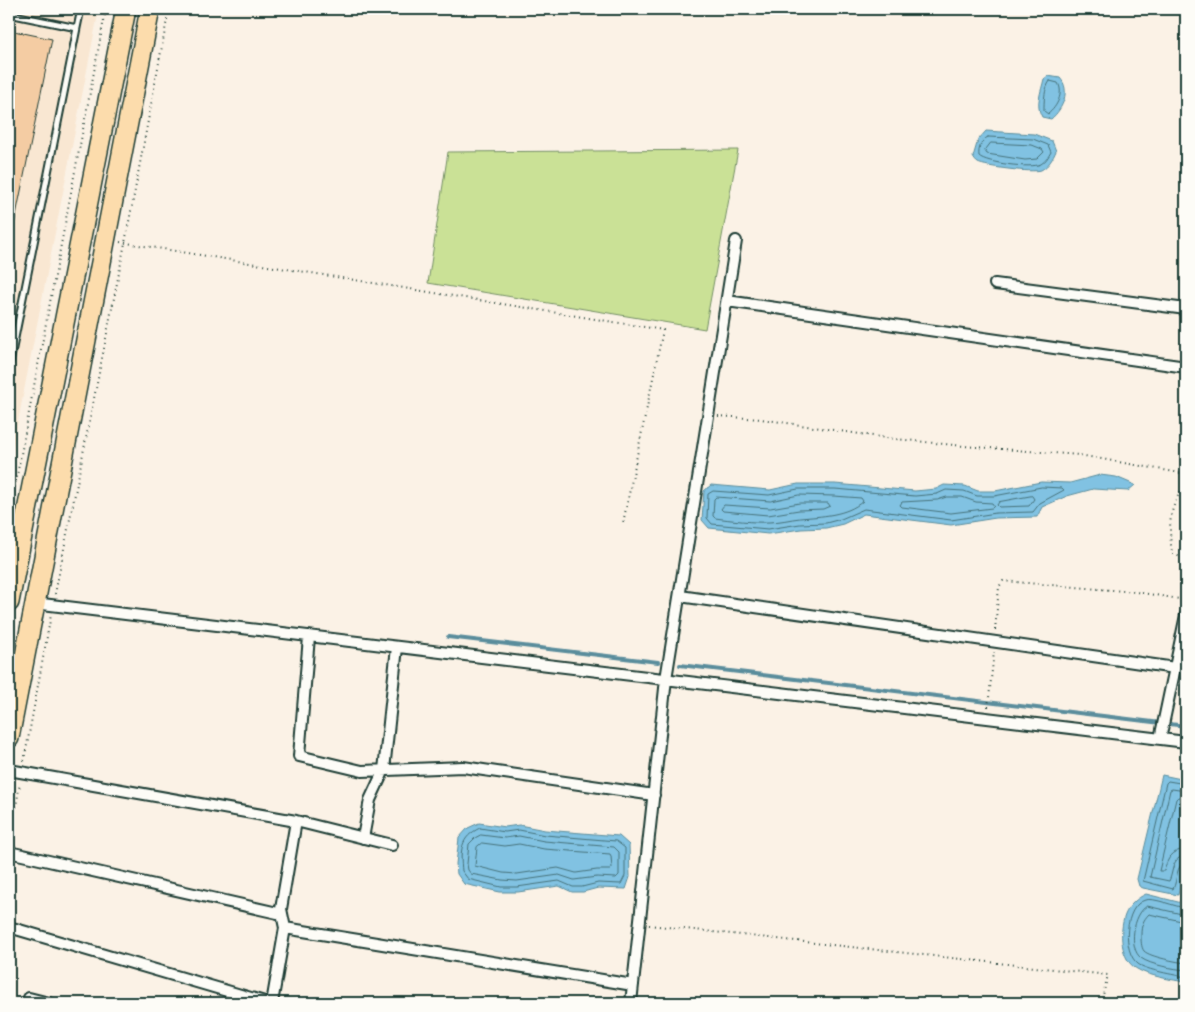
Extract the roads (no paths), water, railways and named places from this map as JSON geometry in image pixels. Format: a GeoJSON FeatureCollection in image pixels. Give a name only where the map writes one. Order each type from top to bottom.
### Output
{"type":"FeatureCollection","features":[{"type":"Feature","properties":{"kind":"highway"},"geometry":{"type":"LineString","coordinates":[[9,602],[126,9]]}},
{"type":"Feature","properties":{"kind":"highway"},"geometry":{"type":"LineString","coordinates":[[9,738],[150,9]]}},
{"type":"Feature","properties":{"kind":"street"},"geometry":{"type":"LineString","coordinates":[[631,1003],[666,679],[736,240]]}},
{"type":"Feature","properties":{"kind":"street"},"geometry":{"type":"LineString","coordinates":[[995,284],[1186,309]]}},
{"type":"Feature","properties":{"kind":"street"},"geometry":{"type":"LineString","coordinates":[[727,301],[1186,367]]}},
{"type":"Feature","properties":{"kind":"street"},"geometry":{"type":"LineString","coordinates":[[680,596],[1175,668]]}},
{"type":"Feature","properties":{"kind":"street"},"geometry":{"type":"LineString","coordinates":[[34,603],[666,679],[1162,729],[1186,742]]}},
{"type":"Feature","properties":{"kind":"street"},"geometry":{"type":"LineString","coordinates":[[1162,729],[1186,615]]}},
{"type":"Feature","properties":{"kind":"street"},"geometry":{"type":"LineString","coordinates":[[309,636],[299,756],[362,771],[463,767],[654,795]]}},
{"type":"Feature","properties":{"kind":"street"},"geometry":{"type":"LineString","coordinates":[[363,838],[370,800],[384,770],[397,647]]}},
{"type":"Feature","properties":{"kind":"street"},"geometry":{"type":"LineString","coordinates":[[9,770],[296,821],[392,845]]}},
{"type":"Feature","properties":{"kind":"street"},"geometry":{"type":"LineString","coordinates":[[272,1003],[285,928],[281,908],[296,821]]}},
{"type":"Feature","properties":{"kind":"street"},"geometry":{"type":"LineString","coordinates":[[9,852],[282,914]]}},
{"type":"Feature","properties":{"kind":"street"},"geometry":{"type":"LineString","coordinates":[[9,928],[268,1003]]}},
{"type":"Feature","properties":{"kind":"street"},"geometry":{"type":"LineString","coordinates":[[285,928],[633,985]]}},
{"type":"Feature","properties":{"kind":"street"},"geometry":{"type":"LineString","coordinates":[[29,998],[49,1003]]}},
{"type":"Feature","properties":{"kind":"lane"},"geometry":{"type":"LineString","coordinates":[[9,368],[80,9]]}},
{"type":"Feature","properties":{"kind":"lane"},"geometry":{"type":"LineString","coordinates":[[9,14],[77,28]]}},
{"type":"Feature","properties":{"kind":"water"},"geometry":{"type":"Polygon","coordinates":[[[1048,76],[1060,78],[1065,88],[1062,105],[1051,119],[1042,117],[1039,108],[1039,98],[1044,79],[1048,76]]]}},
{"type":"Feature","properties":{"kind":"water"},"geometry":{"type":"Polygon","coordinates":[[[986,131],[1034,134],[1052,141],[1056,151],[1044,168],[1036,171],[982,165],[977,163],[973,157],[978,140],[986,131]]]}},
{"type":"Feature","properties":{"kind":"water"},"geometry":{"type":"Polygon","coordinates":[[[1100,475],[1116,477],[1135,485],[1128,491],[1093,489],[1067,496],[1042,507],[1037,517],[996,518],[951,525],[864,514],[843,524],[826,528],[801,529],[768,534],[709,528],[702,520],[704,491],[711,485],[770,490],[798,484],[835,484],[915,491],[936,489],[944,485],[965,486],[978,491],[995,491],[1041,482],[1070,483],[1100,475]]]}},
{"type":"Feature","properties":{"kind":"water"},"geometry":{"type":"Polygon","coordinates":[[[1162,775],[1186,780],[1186,857],[1178,895],[1143,888],[1139,886],[1137,879],[1162,775]]]}},
{"type":"Feature","properties":{"kind":"water"},"geometry":{"type":"Polygon","coordinates":[[[479,823],[505,827],[519,825],[545,830],[619,836],[629,845],[630,877],[626,889],[598,888],[583,892],[572,892],[559,886],[518,892],[500,892],[464,884],[457,874],[456,864],[459,838],[468,828],[479,823]]]}},
{"type":"Feature","properties":{"kind":"water"},"geometry":{"type":"Polygon","coordinates":[[[1146,894],[1186,904],[1186,982],[1147,974],[1131,965],[1127,959],[1122,945],[1122,929],[1125,915],[1136,900],[1146,894]]]}},
{"type":"Feature","properties":{"kind":"waterway"},"geometry":{"type":"LineString","coordinates":[[448,637],[658,662]]}},
{"type":"Feature","properties":{"kind":"waterway"},"geometry":{"type":"LineString","coordinates":[[680,665],[1186,726]]}}]}
